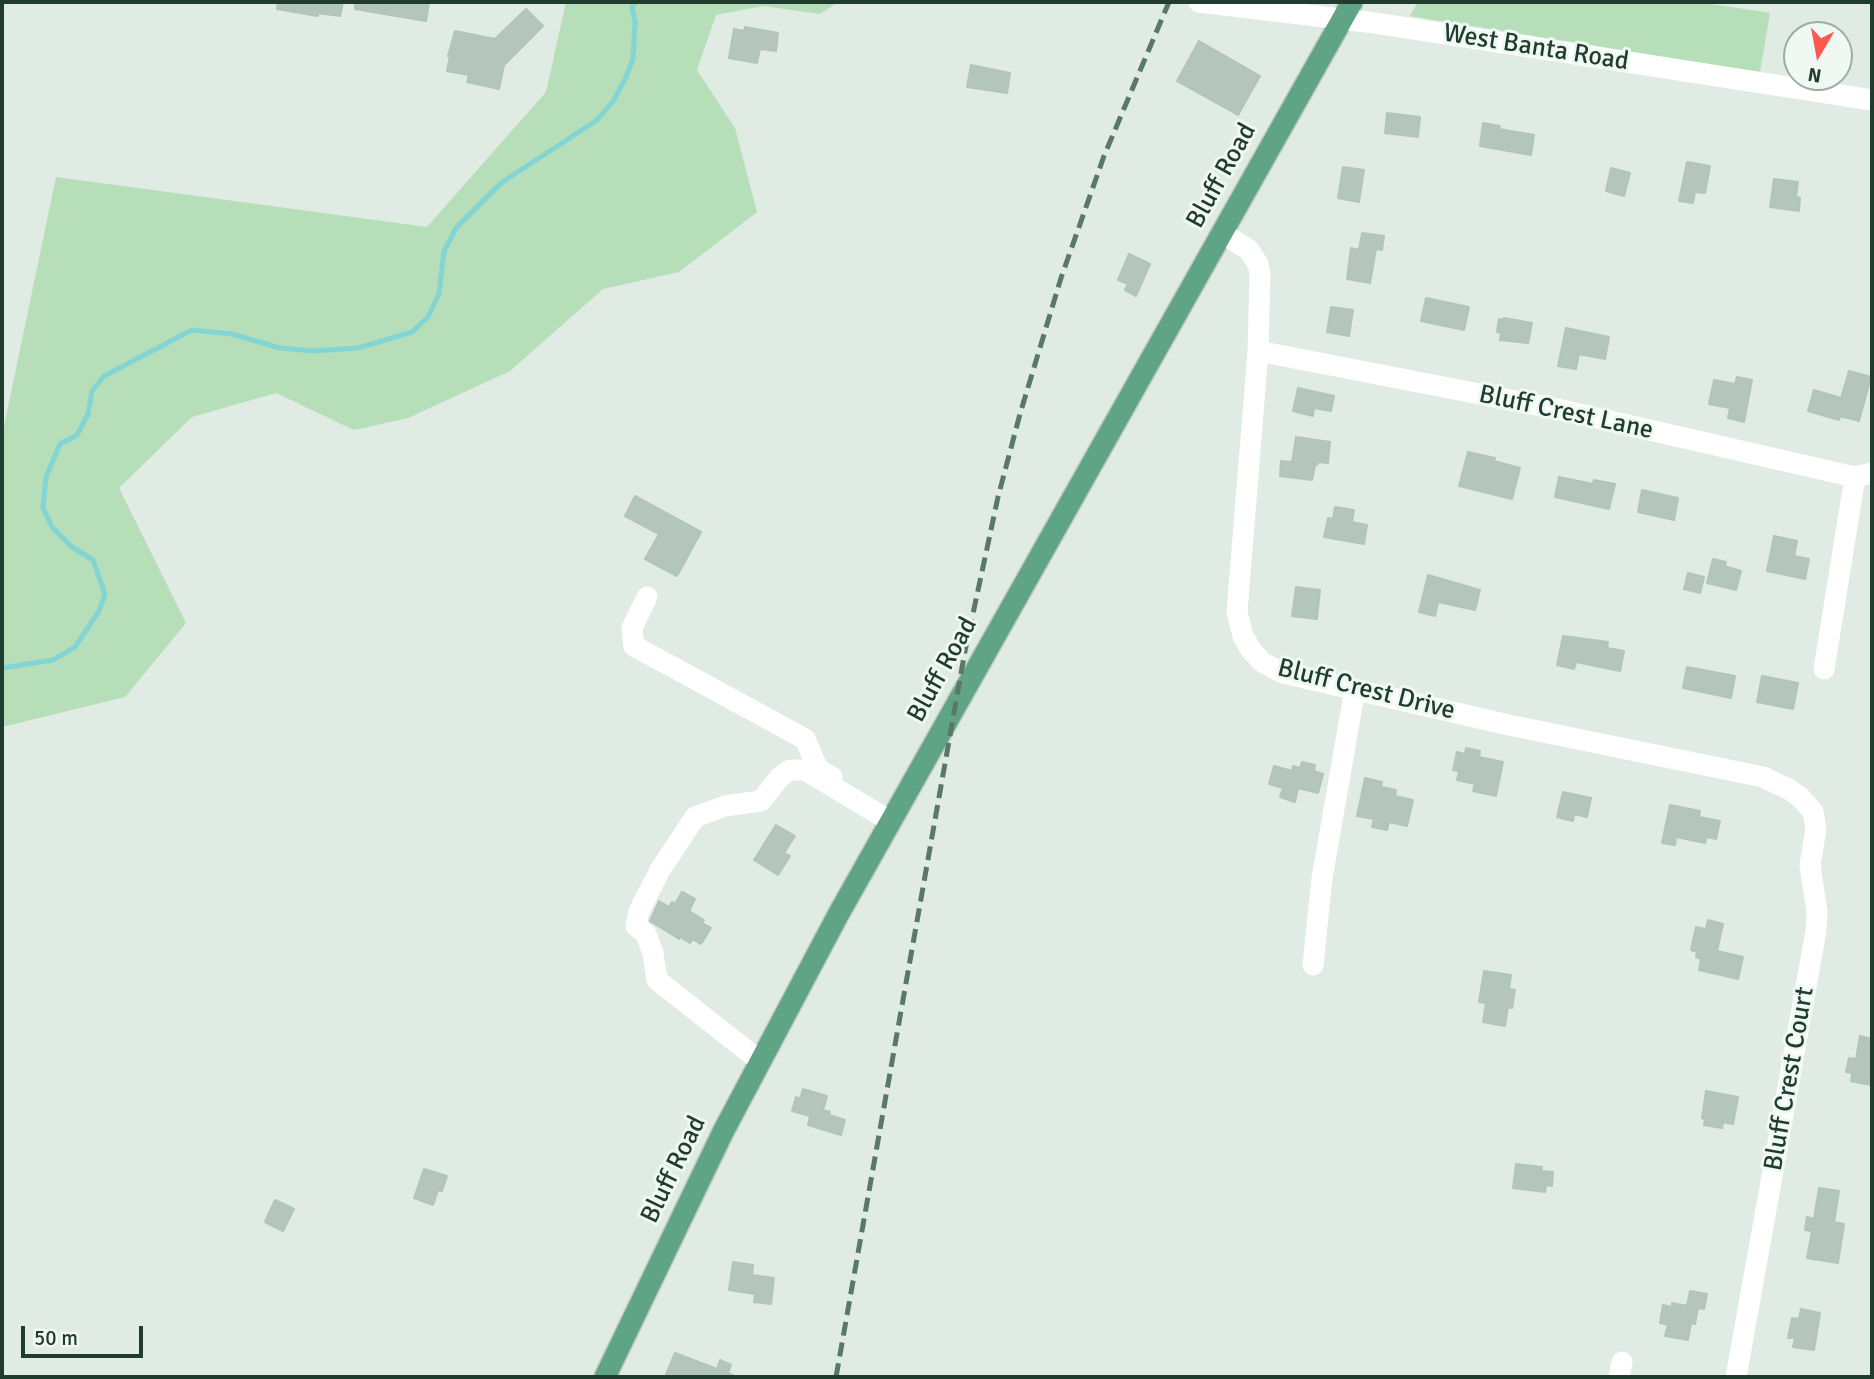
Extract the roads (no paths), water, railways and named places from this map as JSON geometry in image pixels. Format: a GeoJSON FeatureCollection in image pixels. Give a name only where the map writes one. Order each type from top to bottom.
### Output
{"type":"FeatureCollection","features":[{"type":"Feature","properties":{"kind":"main road","name":"Bluff Road"},"geometry":{"type":"LineString","coordinates":[[605,1377],[703,1172],[893,817],[1347,11]]}},
{"type":"Feature","properties":{"kind":"street","name":"West Banta Road"},"geometry":{"type":"LineString","coordinates":[[1199,2],[1347,11],[1375,23],[1872,100]]}},
{"type":"Feature","properties":{"kind":"street","name":"Bluff Crest Drive"},"geometry":{"type":"LineString","coordinates":[[1222,233],[1249,250],[1258,264],[1258,351],[1237,605],[1240,628],[1251,650],[1262,662],[1283,673],[1355,690],[1509,725],[1763,777],[1790,790]]}},
{"type":"Feature","properties":{"kind":"street","name":"Bluff Crest Lane"},"geometry":{"type":"LineString","coordinates":[[1258,351],[1562,410],[1863,475]]}},
{"type":"Feature","properties":{"kind":"street"},"geometry":{"type":"LineString","coordinates":[[1825,669],[1863,475]]}},
{"type":"Feature","properties":{"kind":"street"},"geometry":{"type":"LineString","coordinates":[[647,597],[632,628],[634,646],[805,739],[818,769],[893,817]]}},
{"type":"Feature","properties":{"kind":"street"},"geometry":{"type":"LineString","coordinates":[[1313,965],[1322,878],[1355,690]]}},
{"type":"Feature","properties":{"kind":"street"},"geometry":{"type":"LineString","coordinates":[[760,1062],[657,980],[653,953],[646,934],[636,926],[639,911],[660,870],[695,817],[725,806],[761,801],[780,777],[790,770],[805,769],[893,817]]}},
{"type":"Feature","properties":{"kind":"street","name":"Bluff Crest Court"},"geometry":{"type":"LineString","coordinates":[[1736,1377],[1817,924],[1810,865],[1816,820],[1808,804],[1790,790]]}},
{"type":"Feature","properties":{"kind":"waterway"},"geometry":{"type":"LineString","coordinates":[[2,668],[53,660],[75,647],[99,611],[105,594],[93,560],[72,547],[52,527],[43,508],[46,477],[60,444],[77,435],[88,414],[92,391],[104,376],[192,330],[232,334],[280,348],[313,351],[358,348],[412,332],[428,317],[439,294],[444,251],[456,228],[501,183],[597,120],[614,100],[633,59],[635,22],[632,7],[636,2]]}},
{"type":"Feature","properties":{"kind":"railway"},"geometry":{"type":"LineString","coordinates":[[836,1377],[965,651],[998,497],[1061,278],[1104,156],[1169,2]]}}]}
